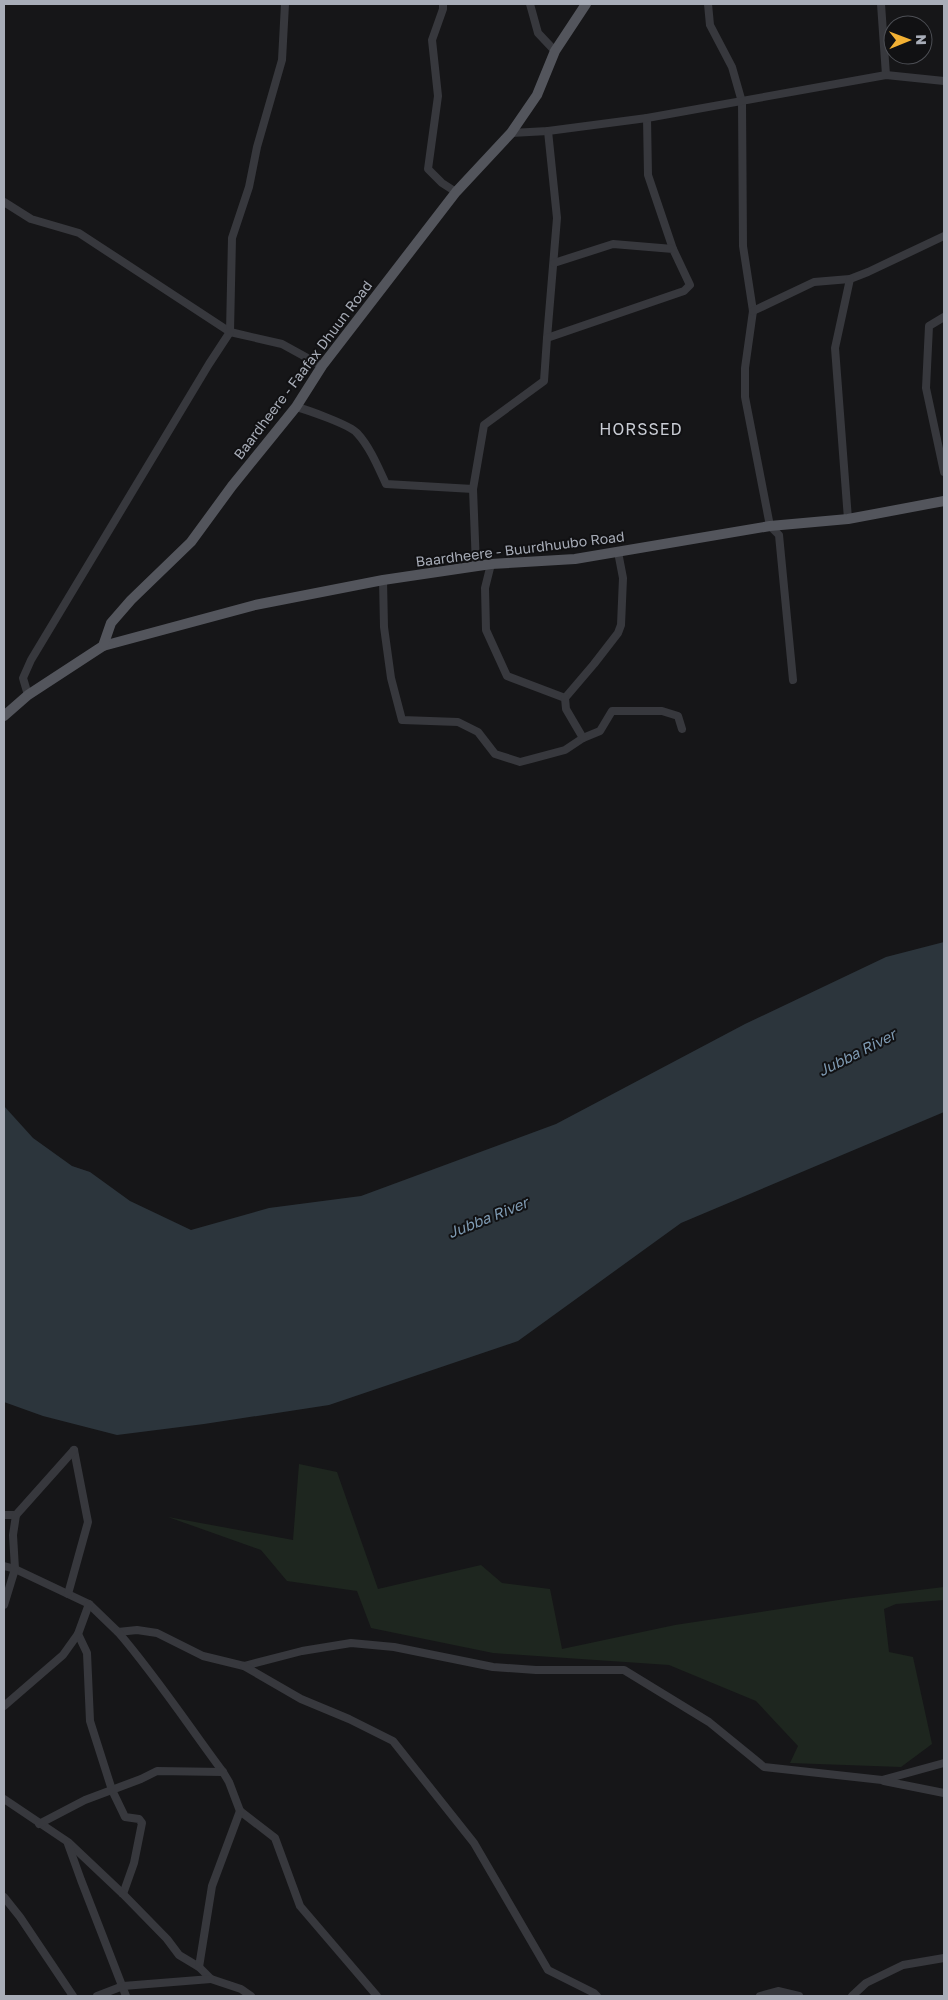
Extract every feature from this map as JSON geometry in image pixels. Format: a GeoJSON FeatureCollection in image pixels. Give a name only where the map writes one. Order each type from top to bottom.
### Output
{"type":"FeatureCollection","features":[{"type":"Feature","properties":{"kind":"main road","name":"Baardheere - Faafax Dhuun Road"},"geometry":{"type":"LineString","coordinates":[[103,646],[111,623],[131,600],[191,542],[232,486],[296,407],[322,366],[456,192],[511,133],[537,95],[555,50],[586,4]]}},
{"type":"Feature","properties":{"kind":"main road","name":"Baardheere - Buurdhuubo Road"},"geometry":{"type":"LineString","coordinates":[[103,646],[255,605],[383,580],[491,564],[575,559],[770,526],[848,518],[944,501]]}},
{"type":"Feature","properties":{"kind":"main road"},"geometry":{"type":"LineString","coordinates":[[4,716],[28,695],[103,646]]}},
{"type":"Feature","properties":{"kind":"street"},"geometry":{"type":"LineString","coordinates":[[28,695],[23,678],[31,660],[230,332],[232,238],[249,187],[257,147],[282,60],[285,4]]}},
{"type":"Feature","properties":{"kind":"street"},"geometry":{"type":"LineString","coordinates":[[443,4],[432,40],[438,96],[428,170],[442,183],[456,192]]}},
{"type":"Feature","properties":{"kind":"street"},"geometry":{"type":"LineString","coordinates":[[530,4],[538,33],[555,50]]}},
{"type":"Feature","properties":{"kind":"street"},"geometry":{"type":"LineString","coordinates":[[708,4],[710,25],[732,67],[742,102],[744,246],[753,311],[745,368],[745,397],[770,526],[778,535],[793,680]]}},
{"type":"Feature","properties":{"kind":"street"},"geometry":{"type":"LineString","coordinates":[[880,4],[886,75]]}},
{"type":"Feature","properties":{"kind":"street"},"geometry":{"type":"LineString","coordinates":[[511,133],[647,118],[886,75],[944,81]]}},
{"type":"Feature","properties":{"kind":"street"},"geometry":{"type":"LineString","coordinates":[[548,338],[684,291],[690,285],[673,249],[648,176],[647,118]]}},
{"type":"Feature","properties":{"kind":"street"},"geometry":{"type":"LineString","coordinates":[[476,566],[473,490],[484,425],[544,382],[556,218],[548,130]]}},
{"type":"Feature","properties":{"kind":"street"},"geometry":{"type":"LineString","coordinates":[[4,202],[31,219],[79,233],[230,332],[282,344],[322,366]]}},
{"type":"Feature","properties":{"kind":"street"},"geometry":{"type":"LineString","coordinates":[[753,311],[814,282],[850,279],[944,237]]}},
{"type":"Feature","properties":{"kind":"street"},"geometry":{"type":"LineString","coordinates":[[554,263],[613,244],[673,249]]}},
{"type":"Feature","properties":{"kind":"street"},"geometry":{"type":"LineString","coordinates":[[848,518],[835,348],[850,279]]}},
{"type":"Feature","properties":{"kind":"street"},"geometry":{"type":"LineString","coordinates":[[944,317],[930,326],[926,388],[944,472]]}},
{"type":"Feature","properties":{"kind":"street"},"geometry":{"type":"LineString","coordinates":[[296,407],[309,410],[356,431],[372,455],[386,484],[473,490]]}},
{"type":"Feature","properties":{"kind":"street"},"geometry":{"type":"LineString","coordinates":[[582,738],[566,710],[565,698],[612,641],[621,625],[623,578],[618,552]]}},
{"type":"Feature","properties":{"kind":"street"},"geometry":{"type":"LineString","coordinates":[[491,564],[485,588],[486,630],[507,676],[565,698]]}},
{"type":"Feature","properties":{"kind":"street"},"geometry":{"type":"LineString","coordinates":[[383,580],[384,627],[390,670],[402,720],[458,722],[478,732],[495,754],[520,762],[565,750],[582,738],[600,731],[612,711],[662,711],[678,716],[682,729]]}},
{"type":"Feature","properties":{"kind":"street"},"geometry":{"type":"LineString","coordinates":[[4,1606],[15,1570],[13,1535],[16,1515],[74,1450],[88,1522],[68,1594]]}},
{"type":"Feature","properties":{"kind":"street"},"geometry":{"type":"LineString","coordinates":[[4,1515],[16,1515]]}},
{"type":"Feature","properties":{"kind":"street"},"geometry":{"type":"LineString","coordinates":[[4,1566],[89,1604],[118,1632],[144,1663],[224,1772],[240,1811],[275,1838],[300,1906],[376,1996]]}},
{"type":"Feature","properties":{"kind":"street"},"geometry":{"type":"LineString","coordinates":[[4,1706],[63,1655],[78,1634],[89,1604]]}},
{"type":"Feature","properties":{"kind":"street"},"geometry":{"type":"LineString","coordinates":[[118,1632],[137,1630],[157,1633],[203,1656],[244,1666],[301,1699],[393,1740],[474,1843],[548,1970],[597,1996]]}},
{"type":"Feature","properties":{"kind":"street"},"geometry":{"type":"LineString","coordinates":[[78,1634],[87,1654],[90,1721],[112,1790],[125,1817],[139,1818],[142,1823],[134,1863],[123,1894]]}},
{"type":"Feature","properties":{"kind":"street"},"geometry":{"type":"LineString","coordinates":[[244,1666],[302,1651],[350,1643],[394,1647],[493,1666],[536,1670],[624,1670],[710,1722],[764,1767],[882,1780],[944,1793]]}},
{"type":"Feature","properties":{"kind":"street"},"geometry":{"type":"LineString","coordinates":[[882,1780],[944,1763]]}},
{"type":"Feature","properties":{"kind":"street"},"geometry":{"type":"LineString","coordinates":[[39,1824],[62,1811],[156,1771],[224,1772]]}},
{"type":"Feature","properties":{"kind":"street"},"geometry":{"type":"LineString","coordinates":[[4,1799],[68,1842],[123,1894],[167,1939],[180,1956],[199,1968],[211,1980]]}},
{"type":"Feature","properties":{"kind":"street"},"geometry":{"type":"LineString","coordinates":[[199,1968],[212,1886],[240,1811]]}},
{"type":"Feature","properties":{"kind":"street"},"geometry":{"type":"LineString","coordinates":[[68,1842],[80,1880],[126,1996]]}},
{"type":"Feature","properties":{"kind":"street"},"geometry":{"type":"LineString","coordinates":[[4,1897],[20,1917],[73,1996]]}},
{"type":"Feature","properties":{"kind":"street"},"geometry":{"type":"LineString","coordinates":[[852,1996],[866,1983],[904,1965],[944,1958]]}},
{"type":"Feature","properties":{"kind":"street"},"geometry":{"type":"LineString","coordinates":[[97,1996],[123,1986],[211,1980],[241,1989],[251,1996]]}},
{"type":"Feature","properties":{"kind":"street"},"geometry":{"type":"LineString","coordinates":[[760,1996],[778,1991],[799,1996]]}},
{"type":"Feature","properties":{"kind":"shaded area"},"geometry":{"type":"Polygon","coordinates":[[[299,1464],[337,1472],[378,1589],[481,1565],[502,1583],[550,1589],[562,1649],[675,1625],[845,1599],[944,1587],[944,1600],[896,1604],[884,1609],[889,1652],[913,1657],[932,1744],[901,1767],[790,1763],[798,1746],[756,1701],[669,1665],[493,1653],[371,1628],[357,1591],[287,1581],[261,1550],[168,1517],[293,1540],[299,1464]]]}},
{"type":"Feature","properties":{"kind":"water","name":"Jubba River"},"geometry":{"type":"Polygon","coordinates":[[[944,942],[944,1112],[681,1223],[518,1341],[329,1405],[117,1435],[43,1416],[4,1402],[4,1106],[33,1138],[72,1166],[90,1172],[130,1201],[191,1230],[269,1208],[361,1196],[556,1124],[745,1024],[886,957],[944,942]]]}},
{"type":"Feature","properties":{"kind":"district","name":"HORSSED"},"geometry":{"type":"Point","coordinates":[641,429]}}]}
